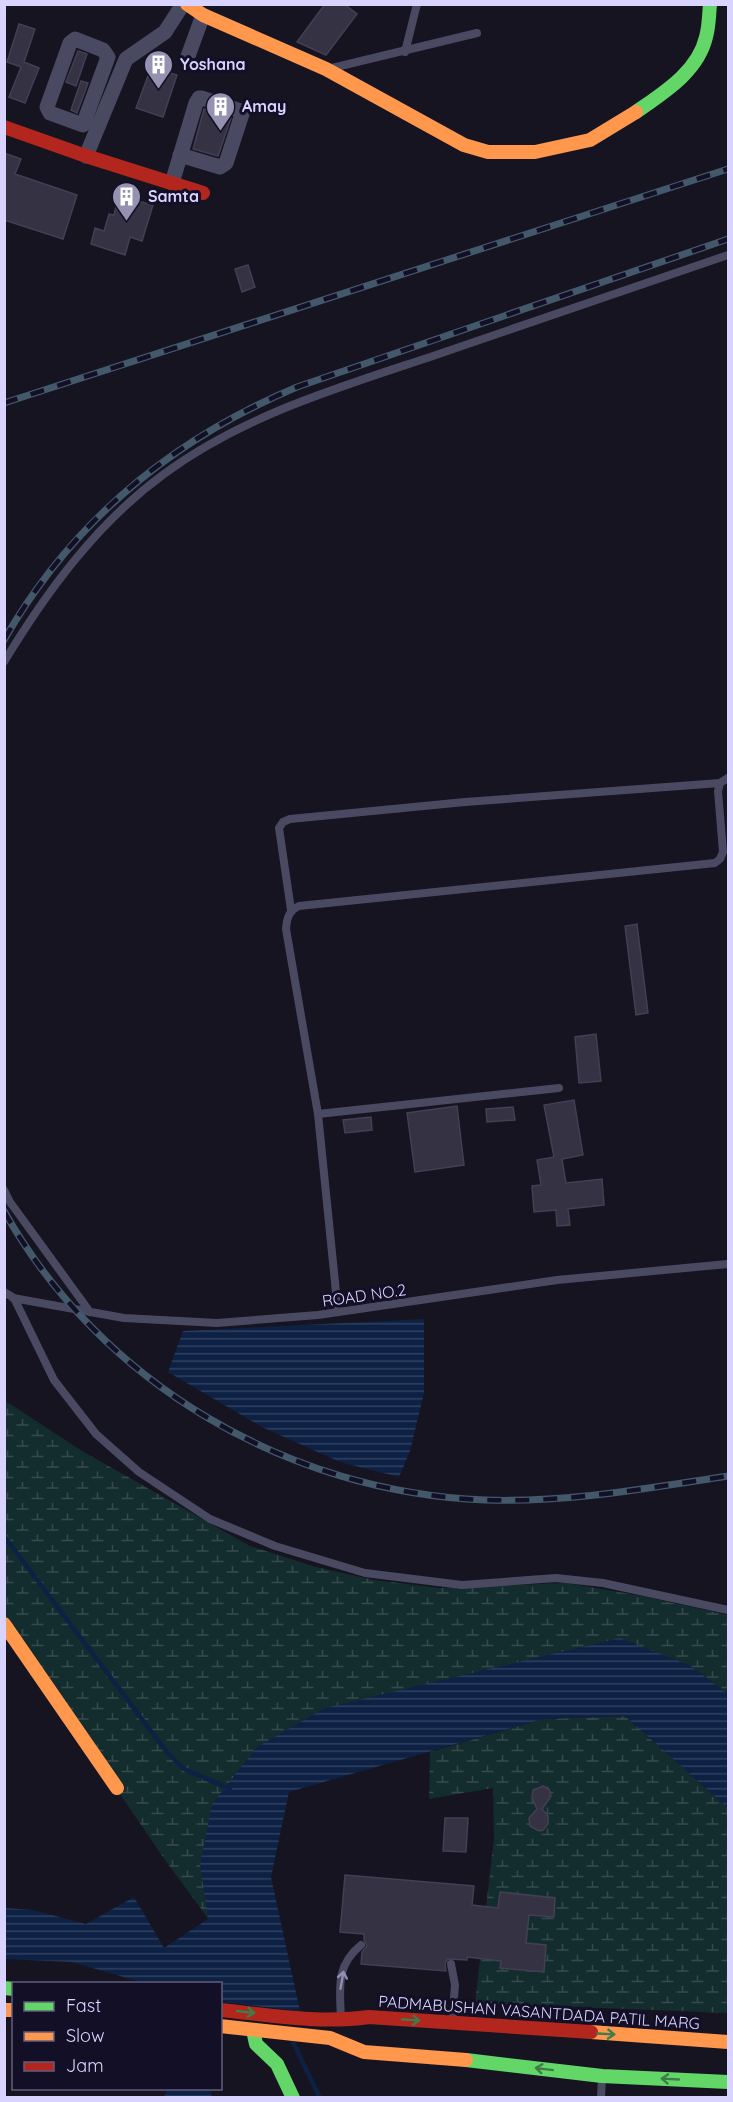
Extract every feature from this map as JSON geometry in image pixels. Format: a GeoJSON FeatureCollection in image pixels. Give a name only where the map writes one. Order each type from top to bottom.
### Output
{"type":"FeatureCollection","features":[{"type":"Feature","properties":{"kind":"street"},"geometry":{"type":"LineString","coordinates":[[86,156],[108,80],[108,57],[106,52],[75,39],[72,40],[48,107],[50,113],[83,125],[108,80],[131,53],[165,32],[185,4],[203,15],[326,69],[464,145],[488,152],[535,152],[590,140],[621,123],[668,90],[692,67],[706,39],[710,4]]}},
{"type":"Feature","properties":{"kind":"street"},"geometry":{"type":"LineString","coordinates":[[187,59],[203,15]]}},
{"type":"Feature","properties":{"kind":"street"},"geometry":{"type":"LineString","coordinates":[[172,183],[180,155],[199,98],[241,111],[239,124],[223,166],[180,155]]}},
{"type":"Feature","properties":{"kind":"street"},"geometry":{"type":"LineString","coordinates":[[4,127],[203,193]]}},
{"type":"Feature","properties":{"kind":"street"},"geometry":{"type":"LineString","coordinates":[[4,1624],[117,1788]]}},
{"type":"Feature","properties":{"kind":"street","name":"PADMABUSHAN VASANTDADA PATIL MARG"},"geometry":{"type":"LineString","coordinates":[[222,2010],[311,2020],[342,2021],[369,2017],[385,2036],[451,2023],[729,2042]]}},
{"type":"Feature","properties":{"kind":"street"},"geometry":{"type":"LineString","coordinates":[[222,2026],[330,2038],[364,2052],[385,2036],[499,2063],[602,2076],[729,2082]]}},
{"type":"Feature","properties":{"kind":"street"},"geometry":{"type":"LineString","coordinates":[[253,2030],[256,2043],[277,2064],[293,2097]]}},
{"type":"Feature","properties":{"kind":"lane"},"geometry":{"type":"LineString","coordinates":[[405,52],[417,4]]}},
{"type":"Feature","properties":{"kind":"lane"},"geometry":{"type":"LineString","coordinates":[[326,69],[477,33]]}},
{"type":"Feature","properties":{"kind":"lane"},"geometry":{"type":"LineString","coordinates":[[4,662],[33,615],[85,547],[110,519],[165,473],[232,431],[304,399],[729,255]]}},
{"type":"Feature","properties":{"kind":"lane"},"geometry":{"type":"LineString","coordinates":[[338,1312],[318,1114],[286,929],[291,910],[279,828],[283,822],[290,819],[465,802],[720,783],[729,778]]}},
{"type":"Feature","properties":{"kind":"lane"},"geometry":{"type":"LineString","coordinates":[[291,910],[299,906],[715,863],[723,852],[718,791],[720,783]]}},
{"type":"Feature","properties":{"kind":"lane"},"geometry":{"type":"LineString","coordinates":[[318,1114],[559,1088]]}},
{"type":"Feature","properties":{"kind":"lane"},"geometry":{"type":"LineString","coordinates":[[4,1190],[10,1202],[90,1312]]}},
{"type":"Feature","properties":{"kind":"lane","name":"ROAD NO.2"},"geometry":{"type":"LineString","coordinates":[[14,1298],[124,1318],[217,1323],[338,1312],[556,1280],[729,1264]]}},
{"type":"Feature","properties":{"kind":"lane"},"geometry":{"type":"LineString","coordinates":[[4,1294],[14,1298],[54,1380],[96,1434],[139,1472],[210,1519],[275,1546],[365,1573],[462,1585],[556,1578],[603,1583],[729,1610]]}},
{"type":"Feature","properties":{"kind":"lane"},"geometry":{"type":"LineString","coordinates":[[342,2021],[340,1985],[343,1969],[349,1955],[361,1945]]}},
{"type":"Feature","properties":{"kind":"lane"},"geometry":{"type":"LineString","coordinates":[[451,1964],[455,1985],[451,2023]]}},
{"type":"Feature","properties":{"kind":"lane"},"geometry":{"type":"LineString","coordinates":[[601,2097],[602,2076]]}},
{"type":"Feature","properties":{"kind":"green space"},"geometry":{"type":"Polygon","coordinates":[[[4,1400],[82,1451],[250,1546],[316,1567],[374,1580],[440,1588],[566,1583],[642,1596],[728,1615],[728,1694],[692,1667],[325,1708],[210,1921],[165,1860],[5,1626],[4,1400]]]}},
{"type":"Feature","properties":{"kind":"green space"},"geometry":{"type":"Polygon","coordinates":[[[625,1716],[728,1808],[728,2013],[475,2003],[494,1838],[493,1788],[429,1799],[430,1752],[543,1719],[625,1716]]]}},
{"type":"Feature","properties":{"kind":"water"},"geometry":{"type":"Polygon","coordinates":[[[424,1319],[424,1393],[410,1451],[399,1477],[340,1462],[262,1427],[168,1372],[183,1331],[424,1319]]]}},
{"type":"Feature","properties":{"kind":"water"},"geometry":{"type":"Polygon","coordinates":[[[620,1638],[689,1665],[728,1694],[728,1808],[625,1716],[543,1719],[289,1792],[271,1877],[300,2011],[222,2002],[222,1982],[141,1982],[72,1962],[5,1959],[5,1908],[33,1910],[86,1924],[134,1897],[164,1948],[208,1919],[200,1865],[212,1804],[257,1747],[325,1708],[620,1638]]]}},
{"type":"Feature","properties":{"kind":"water"},"geometry":{"type":"Polygon","coordinates":[[[167,2090],[210,2090],[212,2097],[164,2097],[167,2090]]]}},
{"type":"Feature","properties":{"kind":"building"},"geometry":{"type":"Polygon","coordinates":[[[325,4],[344,4],[357,14],[326,55],[297,42],[325,4]]]}},
{"type":"Feature","properties":{"kind":"building"},"geometry":{"type":"Polygon","coordinates":[[[19,24],[35,29],[24,62],[39,68],[25,103],[9,97],[21,67],[7,62],[19,24]]]}},
{"type":"Feature","properties":{"kind":"building"},"geometry":{"type":"Polygon","coordinates":[[[78,51],[87,54],[76,86],[66,82],[78,51]]]}},
{"type":"Feature","properties":{"kind":"building","name":"Yoshana"},"geometry":{"type":"Polygon","coordinates":[[[155,65],[177,75],[163,117],[136,108],[151,68],[153,69],[155,65]]]}},
{"type":"Feature","properties":{"kind":"building"},"geometry":{"type":"Polygon","coordinates":[[[81,81],[88,83],[77,113],[71,110],[81,81]]]}},
{"type":"Feature","properties":{"kind":"building"},"geometry":{"type":"Polygon","coordinates":[[[204,109],[231,118],[218,156],[193,149],[204,109]]]}},
{"type":"Feature","properties":{"kind":"building"},"geometry":{"type":"Polygon","coordinates":[[[4,153],[21,159],[15,174],[77,195],[63,239],[4,220],[4,153]]]}},
{"type":"Feature","properties":{"kind":"building","name":"Samta"},"geometry":{"type":"Polygon","coordinates":[[[134,200],[153,205],[142,241],[130,237],[125,255],[91,244],[95,228],[104,231],[109,214],[114,215],[117,203],[131,207],[134,200]]]}},
{"type":"Feature","properties":{"kind":"building"},"geometry":{"type":"Polygon","coordinates":[[[248,265],[255,287],[242,292],[235,269],[248,265]]]}},
{"type":"Feature","properties":{"kind":"building"},"geometry":{"type":"Polygon","coordinates":[[[637,924],[648,1013],[636,1015],[625,926],[637,924]]]}},
{"type":"Feature","properties":{"kind":"building"},"geometry":{"type":"Polygon","coordinates":[[[596,1034],[601,1081],[579,1083],[575,1037],[596,1034]]]}},
{"type":"Feature","properties":{"kind":"building"},"geometry":{"type":"Polygon","coordinates":[[[574,1100],[583,1155],[562,1159],[566,1183],[602,1179],[604,1205],[568,1209],[570,1225],[557,1226],[556,1210],[534,1212],[532,1186],[541,1185],[537,1160],[554,1157],[544,1105],[574,1100]]]}},
{"type":"Feature","properties":{"kind":"building"},"geometry":{"type":"Polygon","coordinates":[[[457,1106],[464,1165],[415,1172],[407,1113],[457,1106]]]}},
{"type":"Feature","properties":{"kind":"building"},"geometry":{"type":"Polygon","coordinates":[[[513,1107],[515,1120],[487,1122],[486,1109],[513,1107]]]}},
{"type":"Feature","properties":{"kind":"building"},"geometry":{"type":"Polygon","coordinates":[[[371,1117],[372,1130],[345,1133],[343,1120],[371,1117]]]}},
{"type":"Feature","properties":{"kind":"building"},"geometry":{"type":"Polygon","coordinates":[[[543,1786],[549,1789],[551,1796],[542,1809],[548,1816],[548,1824],[539,1831],[530,1826],[529,1818],[537,1809],[532,1798],[533,1790],[543,1786]]]}},
{"type":"Feature","properties":{"kind":"building"},"geometry":{"type":"Polygon","coordinates":[[[445,1818],[468,1818],[466,1852],[443,1851],[445,1818]]]}},
{"type":"Feature","properties":{"kind":"building"},"geometry":{"type":"Polygon","coordinates":[[[345,1875],[474,1886],[472,1905],[498,1908],[500,1892],[555,1898],[554,1917],[529,1915],[526,1943],[546,1945],[544,1972],[500,1968],[501,1961],[467,1957],[467,1960],[448,1959],[445,1963],[446,1971],[361,1964],[362,1952],[367,1946],[364,1934],[340,1932],[345,1875]]]}},
{"type":"Feature","properties":{"kind":"waterway"},"geometry":{"type":"LineString","coordinates":[[4,1536],[166,1751],[184,1769],[230,1789]]}},
{"type":"Feature","properties":{"kind":"waterway"},"geometry":{"type":"LineString","coordinates":[[292,2040],[320,2098]]}},
{"type":"Feature","properties":{"kind":"railway"},"geometry":{"type":"LineString","coordinates":[[4,403],[728,169]]}},
{"type":"Feature","properties":{"kind":"railway"},"geometry":{"type":"LineString","coordinates":[[4,640],[31,597],[93,522],[167,459],[208,432],[251,408],[297,387],[728,239]]}},
{"type":"Feature","properties":{"kind":"railway"},"geometry":{"type":"LineString","coordinates":[[4,1211],[44,1273],[92,1328],[147,1376],[207,1417],[272,1451],[340,1476],[412,1492],[485,1500],[577,1497],[728,1476]]}},
{"type":"Feature","properties":{"kind":"traffic: fast"},"geometry":{"type":"LineString","coordinates":[[636,112],[678,80],[695,61],[707,33],[710,4]]}},
{"type":"Feature","properties":{"kind":"traffic: fast"},"geometry":{"type":"LineString","coordinates":[[4,1988],[12,1989]]}},
{"type":"Feature","properties":{"kind":"traffic: fast"},"geometry":{"type":"LineString","coordinates":[[253,2030],[256,2044],[277,2064],[293,2098]]}},
{"type":"Feature","properties":{"kind":"traffic: fast"},"geometry":{"type":"LineString","coordinates":[[466,2060],[602,2076],[728,2082]]}},
{"type":"Feature","properties":{"kind":"traffic: slow"},"geometry":{"type":"LineString","coordinates":[[187,4],[203,15],[326,69],[464,145],[488,152],[535,152],[590,140],[636,112]]}},
{"type":"Feature","properties":{"kind":"traffic: slow"},"geometry":{"type":"LineString","coordinates":[[4,1624],[117,1788]]}},
{"type":"Feature","properties":{"kind":"traffic: slow"},"geometry":{"type":"LineString","coordinates":[[4,2010],[12,2010]]}},
{"type":"Feature","properties":{"kind":"traffic: slow"},"geometry":{"type":"LineString","coordinates":[[222,2026],[330,2038],[364,2052],[466,2060]]}},
{"type":"Feature","properties":{"kind":"traffic: slow"},"geometry":{"type":"LineString","coordinates":[[591,2032],[728,2042]]}},
{"type":"Feature","properties":{"kind":"traffic: jam"},"geometry":{"type":"LineString","coordinates":[[4,127],[203,193]]}},
{"type":"Feature","properties":{"kind":"traffic: jam"},"geometry":{"type":"LineString","coordinates":[[222,2010],[313,2019],[369,2017],[591,2032]]}},
{"type":"Feature","properties":{"kind":"place","name":"Yoshana"},"geometry":{"type":"Point","coordinates":[159,90]}},
{"type":"Feature","properties":{"kind":"place","name":"Amay"},"geometry":{"type":"Point","coordinates":[221,132]}},
{"type":"Feature","properties":{"kind":"place","name":"Samta"},"geometry":{"type":"Point","coordinates":[127,222]}}]}
